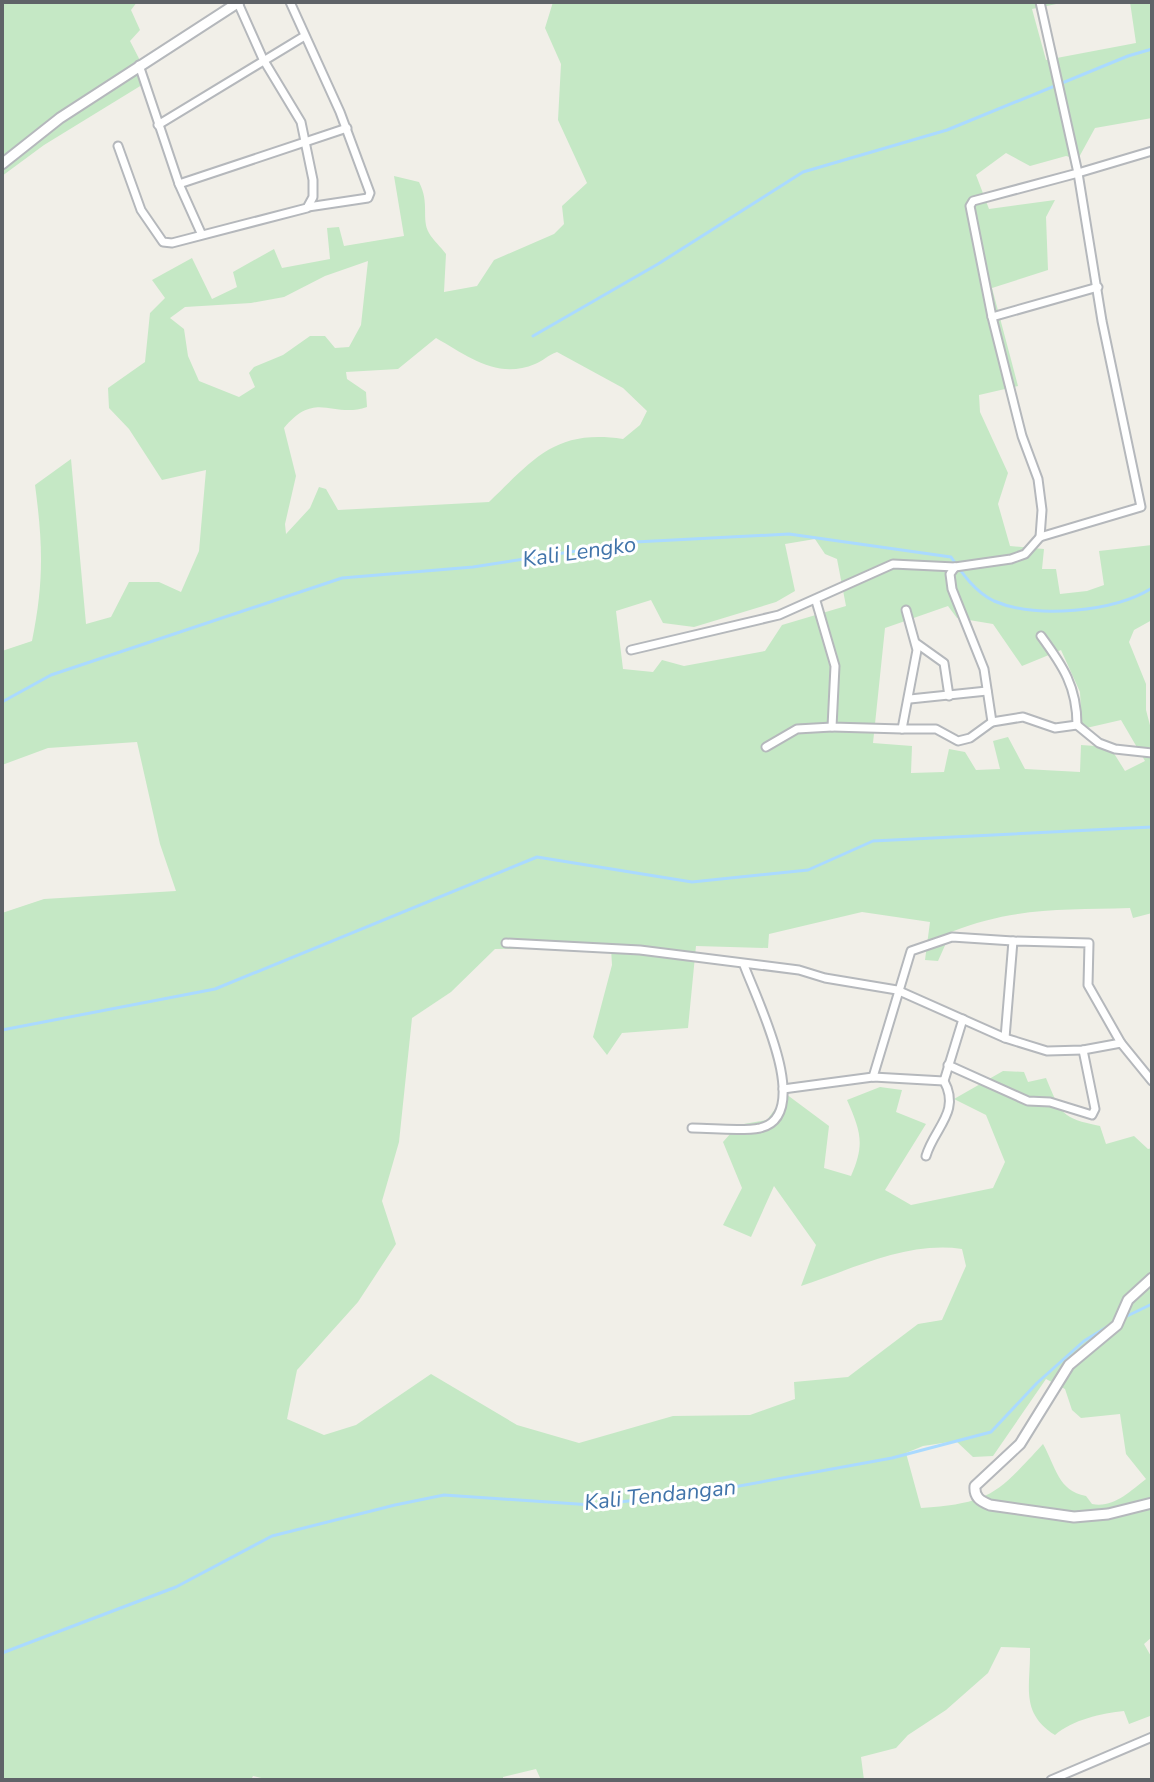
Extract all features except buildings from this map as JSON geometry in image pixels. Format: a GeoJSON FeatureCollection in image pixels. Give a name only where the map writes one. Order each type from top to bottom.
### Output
{"type":"FeatureCollection","features":[{"type":"Feature","properties":{"kind":"street"},"geometry":{"type":"LineString","coordinates":[[2,164],[139,65],[238,2],[263,59],[295,109],[306,144],[313,189],[307,208]]}},
{"type":"Feature","properties":{"kind":"street"},"geometry":{"type":"LineString","coordinates":[[118,146],[141,210],[159,240],[172,243],[201,233],[370,196],[347,128],[303,37],[290,2]]}},
{"type":"Feature","properties":{"kind":"street"},"geometry":{"type":"LineString","coordinates":[[1040,2],[1064,103],[1141,507]]}},
{"type":"Feature","properties":{"kind":"street"},"geometry":{"type":"LineString","coordinates":[[158,125],[303,37]]}},
{"type":"Feature","properties":{"kind":"street"},"geometry":{"type":"LineString","coordinates":[[139,65],[179,184],[201,233]]}},
{"type":"Feature","properties":{"kind":"street"},"geometry":{"type":"LineString","coordinates":[[179,184],[347,128]]}},
{"type":"Feature","properties":{"kind":"street"},"geometry":{"type":"LineString","coordinates":[[1040,537],[1042,510],[1038,479],[1022,436],[992,317],[971,222],[971,202],[1152,151]]}},
{"type":"Feature","properties":{"kind":"street"},"geometry":{"type":"LineString","coordinates":[[992,317],[1098,287]]}},
{"type":"Feature","properties":{"kind":"street"},"geometry":{"type":"LineString","coordinates":[[631,650],[779,615],[893,564],[956,566],[1021,557],[1040,537],[1152,503]]}},
{"type":"Feature","properties":{"kind":"street"},"geometry":{"type":"LineString","coordinates":[[956,566],[950,574],[952,589],[981,656],[992,722]]}},
{"type":"Feature","properties":{"kind":"street"},"geometry":{"type":"LineString","coordinates":[[816,601],[835,666],[832,727]]}},
{"type":"Feature","properties":{"kind":"street"},"geometry":{"type":"LineString","coordinates":[[902,729],[910,699],[916,643],[906,610]]}},
{"type":"Feature","properties":{"kind":"street"},"geometry":{"type":"LineString","coordinates":[[1041,636],[1069,676],[1077,725],[1099,743],[1115,749],[1152,753]]}},
{"type":"Feature","properties":{"kind":"street"},"geometry":{"type":"LineString","coordinates":[[916,643],[944,663],[949,696]]}},
{"type":"Feature","properties":{"kind":"street"},"geometry":{"type":"LineString","coordinates":[[910,699],[987,691]]}},
{"type":"Feature","properties":{"kind":"street"},"geometry":{"type":"LineString","coordinates":[[766,747],[797,729],[936,729],[949,738],[962,740],[992,722],[1023,717],[1055,728],[1077,725]]}},
{"type":"Feature","properties":{"kind":"street"},"geometry":{"type":"LineString","coordinates":[[873,1077],[909,954],[914,949],[952,937],[1090,943],[1088,985],[1121,1043],[1152,1081]]}},
{"type":"Feature","properties":{"kind":"street"},"geometry":{"type":"LineString","coordinates":[[1005,1038],[1013,941]]}},
{"type":"Feature","properties":{"kind":"street"},"geometry":{"type":"LineString","coordinates":[[506,943],[640,950],[799,970],[825,978],[897,990],[1005,1038],[1047,1051],[1083,1050],[1121,1043]]}},
{"type":"Feature","properties":{"kind":"street"},"geometry":{"type":"LineString","coordinates":[[692,1128],[761,1128],[777,1113],[783,1089],[774,1039],[744,965]]}},
{"type":"Feature","properties":{"kind":"street"},"geometry":{"type":"LineString","coordinates":[[926,1156],[950,1109],[951,1096],[944,1081],[963,1019]]}},
{"type":"Feature","properties":{"kind":"street"},"geometry":{"type":"LineString","coordinates":[[948,1065],[1028,1101],[1050,1102],[1092,1115],[1095,1109],[1083,1050]]}},
{"type":"Feature","properties":{"kind":"street"},"geometry":{"type":"LineString","coordinates":[[783,1089],[873,1077],[944,1081]]}},
{"type":"Feature","properties":{"kind":"street"},"geometry":{"type":"LineString","coordinates":[[1152,1278],[1128,1300],[1118,1320],[1069,1365],[1020,1444],[975,1486],[974,1491],[979,1499],[990,1505],[1074,1517],[1096,1516],[1152,1503]]}},
{"type":"Feature","properties":{"kind":"street"},"geometry":{"type":"LineString","coordinates":[[1051,1780],[1152,1737]]}},
{"type":"Feature","properties":{"kind":"green space"},"geometry":{"type":"Polygon","coordinates":[[[2,2],[137,2],[131,10],[140,30],[130,41],[150,80],[44,145],[2,176],[2,2]]]}},
{"type":"Feature","properties":{"kind":"green space"},"geometry":{"type":"Polygon","coordinates":[[[553,2],[1066,2],[1032,9],[1046,60],[1136,43],[1130,2],[1152,2],[1152,118],[1095,128],[1078,159],[1066,156],[1030,166],[1006,153],[976,175],[989,209],[1055,200],[1046,217],[1048,270],[992,288],[1018,386],[979,395],[980,412],[1008,473],[998,504],[1010,546],[1044,549],[1042,569],[1056,569],[1060,594],[1087,591],[1104,585],[1099,551],[1152,545],[1152,620],[1134,630],[1129,642],[1146,684],[1146,710],[1152,733],[1152,913],[1133,918],[1130,908],[1083,909],[1039,911],[996,918],[951,932],[938,961],[925,960],[930,922],[862,912],[769,934],[768,948],[696,946],[688,1028],[622,1033],[607,1055],[593,1037],[612,965],[611,948],[495,949],[451,992],[412,1018],[399,1142],[382,1201],[396,1244],[358,1302],[297,1370],[287,1419],[324,1435],[356,1425],[431,1374],[517,1425],[579,1443],[673,1416],[750,1415],[795,1399],[794,1382],[848,1377],[918,1324],[942,1320],[966,1266],[962,1249],[921,1249],[901,1253],[801,1286],[816,1245],[774,1186],[751,1237],[723,1225],[742,1188],[723,1142],[738,1125],[767,1120],[786,1094],[829,1126],[824,1168],[851,1176],[860,1138],[847,1100],[880,1087],[902,1090],[896,1112],[926,1124],[885,1190],[911,1205],[993,1188],[1005,1162],[986,1115],[954,1099],[1003,1071],[1024,1072],[1028,1082],[1046,1078],[1059,1107],[1070,1117],[1100,1126],[1106,1144],[1134,1136],[1148,1149],[1152,1148],[1152,1637],[1144,1644],[1152,1658],[1150,1716],[1129,1724],[1124,1711],[1106,1713],[1079,1721],[1055,1735],[1036,1717],[1029,1697],[1030,1648],[1001,1647],[988,1673],[946,1710],[908,1735],[896,1748],[861,1757],[864,1780],[541,1780],[536,1769],[503,1777],[503,1780],[270,1780],[253,1776],[251,1780],[2,1780],[2,913],[44,899],[176,891],[160,844],[137,742],[48,748],[2,765],[2,651],[32,641],[39,600],[41,545],[35,485],[71,459],[86,624],[111,617],[129,582],[159,582],[181,592],[199,551],[206,470],[162,480],[129,429],[109,408],[108,388],[145,362],[150,313],[165,298],[152,280],[192,258],[212,299],[237,287],[233,272],[274,249],[282,268],[330,259],[327,228],[339,227],[344,246],[404,236],[394,176],[419,182],[427,228],[446,254],[444,292],[477,286],[494,260],[554,234],[564,224],[562,206],[587,183],[558,120],[561,64],[545,28],[553,2]],[[368,261],[325,276],[284,297],[251,303],[185,307],[170,318],[184,329],[188,356],[199,381],[239,397],[255,387],[249,373],[254,367],[283,355],[310,336],[325,336],[335,348],[349,347],[361,325],[368,261]],[[436,338],[398,369],[346,372],[347,379],[366,392],[367,407],[344,410],[315,407],[295,416],[284,428],[296,476],[285,524],[286,534],[310,508],[319,487],[326,489],[338,510],[489,502],[547,451],[580,439],[623,439],[640,425],[647,411],[623,388],[557,352],[521,368],[495,368],[436,338]],[[815,539],[785,544],[795,591],[776,602],[694,627],[663,623],[651,600],[616,611],[623,669],[653,672],[662,660],[684,666],[765,651],[782,625],[846,606],[837,559],[825,554],[815,539]],[[948,606],[885,628],[873,743],[912,746],[911,773],[944,772],[949,749],[965,752],[976,770],[1000,769],[993,741],[1008,737],[1025,769],[1080,772],[1081,745],[1110,747],[1125,771],[1145,761],[1121,720],[1082,729],[1080,692],[1061,650],[1022,666],[993,624],[957,618],[948,606]],[[1046,1379],[993,1456],[973,1457],[956,1441],[923,1446],[906,1453],[921,1508],[963,1503],[991,1493],[1043,1444],[1064,1483],[1069,1489],[1086,1496],[1092,1504],[1114,1501],[1146,1479],[1126,1454],[1120,1414],[1081,1418],[1072,1410],[1065,1389],[1046,1379]]]}},
{"type":"Feature","properties":{"kind":"waterway"},"geometry":{"type":"LineString","coordinates":[[533,336],[658,264],[803,172],[947,130],[1152,49]]}},
{"type":"Feature","properties":{"kind":"waterway","name":"Kali Lengko"},"geometry":{"type":"LineString","coordinates":[[2,702],[51,675],[342,578],[473,567],[635,542],[789,534],[951,557],[970,582],[987,597],[1011,607],[1031,610],[1096,607],[1117,603],[1152,588]]}},
{"type":"Feature","properties":{"kind":"waterway"},"geometry":{"type":"LineString","coordinates":[[2,1030],[215,989],[537,857],[692,882],[808,870],[873,841],[1152,827]]}},
{"type":"Feature","properties":{"kind":"waterway","name":"Kali Tendangan"},"geometry":{"type":"LineString","coordinates":[[1125,1317],[1152,1304]]}},
{"type":"Feature","properties":{"kind":"waterway","name":"Kali Tendangan"},"geometry":{"type":"LineString","coordinates":[[2,1653],[176,1587],[272,1536],[395,1505],[444,1495],[592,1505],[701,1493],[892,1458],[991,1432],[1037,1383],[1084,1341],[1115,1322]]}}]}
